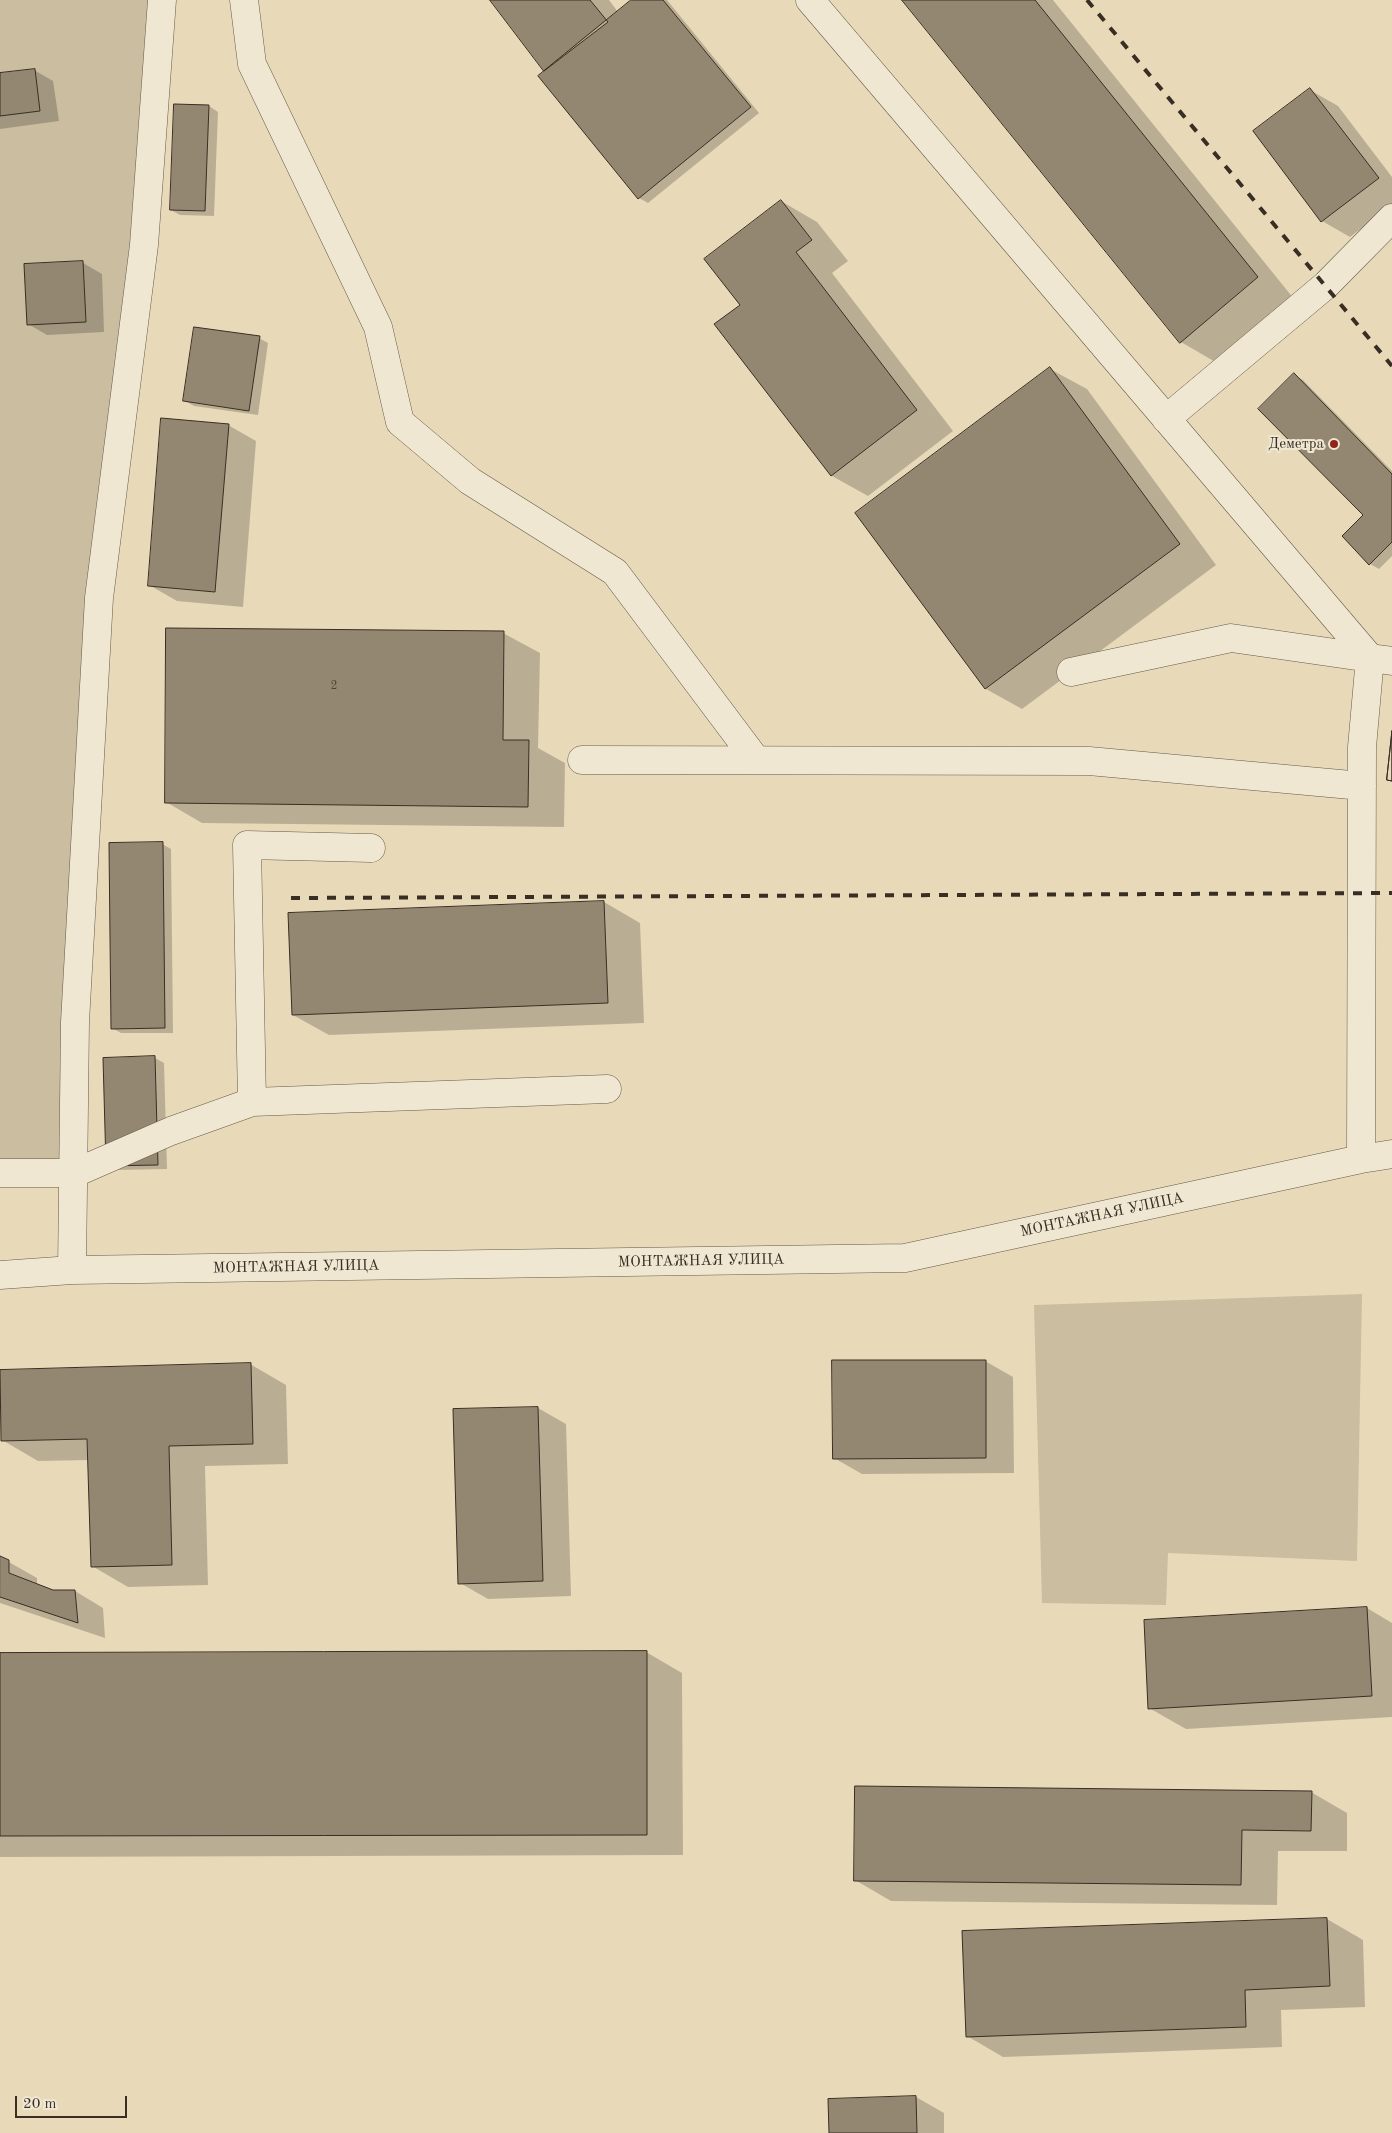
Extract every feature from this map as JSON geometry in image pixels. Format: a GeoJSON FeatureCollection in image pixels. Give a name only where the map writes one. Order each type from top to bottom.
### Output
{"type":"FeatureCollection","features":[{"type":"Feature","properties":{"kind":"street"},"geometry":{"type":"LineString","coordinates":[[72,1270],[75,1173],[75,1022],[99,598],[144,245],[162,0]]}},
{"type":"Feature","properties":{"kind":"street"},"geometry":{"type":"LineString","coordinates":[[244,0],[252,64],[378,327],[400,422],[470,481],[615,572],[756,760]]}},
{"type":"Feature","properties":{"kind":"street"},"geometry":{"type":"LineString","coordinates":[[810,0],[1166,419],[1381,659]]}},
{"type":"Feature","properties":{"kind":"street"},"geometry":{"type":"LineString","coordinates":[[1166,419],[1326,286],[1392,218]]}},
{"type":"Feature","properties":{"kind":"street"},"geometry":{"type":"LineString","coordinates":[[1071,672],[1231,638],[1381,659]]}},
{"type":"Feature","properties":{"kind":"street"},"geometry":{"type":"LineString","coordinates":[[1361,1159],[1362,747],[1381,659]]}},
{"type":"Feature","properties":{"kind":"street"},"geometry":{"type":"LineString","coordinates":[[582,760],[1089,761],[1362,786]]}},
{"type":"Feature","properties":{"kind":"street"},"geometry":{"type":"LineString","coordinates":[[252,1102],[247,845],[371,848]]}},
{"type":"Feature","properties":{"kind":"street"},"geometry":{"type":"LineString","coordinates":[[0,1173],[75,1173],[171,1132],[252,1102],[607,1089]]}},
{"type":"Feature","properties":{"kind":"street","name":"МОНТАЖНАЯ УЛИЦА"},"geometry":{"type":"LineString","coordinates":[[0,1275],[72,1270],[905,1258],[1361,1159],[1392,1154]]}},
{"type":"Feature","properties":{"kind":"shaded area"},"geometry":{"type":"Polygon","coordinates":[[[0,0],[150,0],[75,1173],[0,1174],[0,0]]]}},
{"type":"Feature","properties":{"kind":"shaded area"},"geometry":{"type":"Polygon","coordinates":[[[1362,1294],[1357,1561],[1168,1553],[1166,1605],[1042,1603],[1034,1305],[1362,1294]]]}},
{"type":"Feature","properties":{"kind":"building"},"geometry":{"type":"Polygon","coordinates":[[[490,0],[590,0],[608,22],[544,71],[490,0]]]}},
{"type":"Feature","properties":{"kind":"building"},"geometry":{"type":"Polygon","coordinates":[[[631,0],[663,0],[751,107],[638,199],[538,76],[631,0]]]}},
{"type":"Feature","properties":{"kind":"building"},"geometry":{"type":"Polygon","coordinates":[[[902,0],[1035,0],[1258,277],[1180,343],[902,0]]]}},
{"type":"Feature","properties":{"kind":"building"},"geometry":{"type":"Polygon","coordinates":[[[35,69],[40,111],[0,116],[0,73],[35,69]]]}},
{"type":"Feature","properties":{"kind":"building"},"geometry":{"type":"Polygon","coordinates":[[[1310,88],[1379,178],[1321,222],[1253,131],[1310,88]]]}},
{"type":"Feature","properties":{"kind":"building"},"geometry":{"type":"Polygon","coordinates":[[[174,104],[209,105],[205,211],[170,210],[174,104]]]}},
{"type":"Feature","properties":{"kind":"building"},"geometry":{"type":"Polygon","coordinates":[[[781,200],[812,240],[796,252],[917,410],[831,476],[714,324],[740,305],[704,259],[781,200]]]}},
{"type":"Feature","properties":{"kind":"building"},"geometry":{"type":"Polygon","coordinates":[[[83,261],[86,322],[27,325],[24,264],[83,261]]]}},
{"type":"Feature","properties":{"kind":"building"},"geometry":{"type":"Polygon","coordinates":[[[194,327],[260,336],[249,411],[183,401],[194,327]]]}},
{"type":"Feature","properties":{"kind":"building"},"geometry":{"type":"Polygon","coordinates":[[[1050,367],[1180,544],[985,689],[855,513],[1050,367]]]}},
{"type":"Feature","properties":{"kind":"building"},"geometry":{"type":"Polygon","coordinates":[[[1294,373],[1392,474],[1392,542],[1369,565],[1342,536],[1363,515],[1258,409],[1294,373]]]}},
{"type":"Feature","properties":{"kind":"building"},"geometry":{"type":"Polygon","coordinates":[[[161,418],[229,424],[215,592],[148,586],[161,418]]]}},
{"type":"Feature","properties":{"kind":"building"},"geometry":{"type":"Polygon","coordinates":[[[166,628],[504,631],[503,740],[529,740],[528,807],[165,803],[166,628]]]}},
{"type":"Feature","properties":{"kind":"building"},"geometry":{"type":"Polygon","coordinates":[[[1392,731],[1392,781],[1387,780],[1392,731]]]}},
{"type":"Feature","properties":{"kind":"building"},"geometry":{"type":"Polygon","coordinates":[[[1392,731],[1392,781],[1387,780],[1392,731]]]}},
{"type":"Feature","properties":{"kind":"building"},"geometry":{"type":"Polygon","coordinates":[[[163,842],[165,1028],[111,1029],[109,843],[163,842]]]}},
{"type":"Feature","properties":{"kind":"building"},"geometry":{"type":"Polygon","coordinates":[[[604,901],[608,1003],[292,1015],[288,913],[604,901]]]}},
{"type":"Feature","properties":{"kind":"building"},"geometry":{"type":"Polygon","coordinates":[[[155,1056],[158,1165],[106,1166],[103,1058],[155,1056]]]}},
{"type":"Feature","properties":{"kind":"building"},"geometry":{"type":"Polygon","coordinates":[[[832,1360],[986,1360],[986,1458],[833,1459],[832,1360]]]}},
{"type":"Feature","properties":{"kind":"building"},"geometry":{"type":"Polygon","coordinates":[[[251,1363],[253,1444],[169,1446],[172,1565],[91,1567],[87,1439],[1,1441],[0,1370],[251,1363]]]}},
{"type":"Feature","properties":{"kind":"building"},"geometry":{"type":"Polygon","coordinates":[[[538,1407],[543,1581],[458,1584],[453,1409],[538,1407]]]}},
{"type":"Feature","properties":{"kind":"building"},"geometry":{"type":"Polygon","coordinates":[[[0,1556],[9,1560],[9,1573],[53,1590],[75,1590],[78,1623],[0,1597],[0,1556]]]}},
{"type":"Feature","properties":{"kind":"building"},"geometry":{"type":"Polygon","coordinates":[[[1367,1607],[1372,1696],[1148,1709],[1144,1620],[1367,1607]]]}},
{"type":"Feature","properties":{"kind":"building"},"geometry":{"type":"Polygon","coordinates":[[[647,1651],[647,1835],[0,1836],[0,1653],[647,1651]]]}},
{"type":"Feature","properties":{"kind":"building"},"geometry":{"type":"Polygon","coordinates":[[[855,1786],[1312,1791],[1311,1831],[1242,1830],[1241,1885],[854,1881],[855,1786]]]}},
{"type":"Feature","properties":{"kind":"building"},"geometry":{"type":"Polygon","coordinates":[[[1327,1918],[1330,1986],[1245,1990],[1246,2027],[966,2037],[962,1931],[1327,1918]]]}},
{"type":"Feature","properties":{"kind":"building"},"geometry":{"type":"Polygon","coordinates":[[[916,2096],[917,2133],[829,2133],[828,2099],[916,2096]]]}},
{"type":"Feature","properties":{"kind":"railway"},"geometry":{"type":"LineString","coordinates":[[1087,0],[1392,366]]}},
{"type":"Feature","properties":{"kind":"railway"},"geometry":{"type":"LineString","coordinates":[[291,898],[1392,893]]}},
{"type":"Feature","properties":{"kind":"place","name":"Деметра"},"geometry":{"type":"Point","coordinates":[1334,444]}}]}
